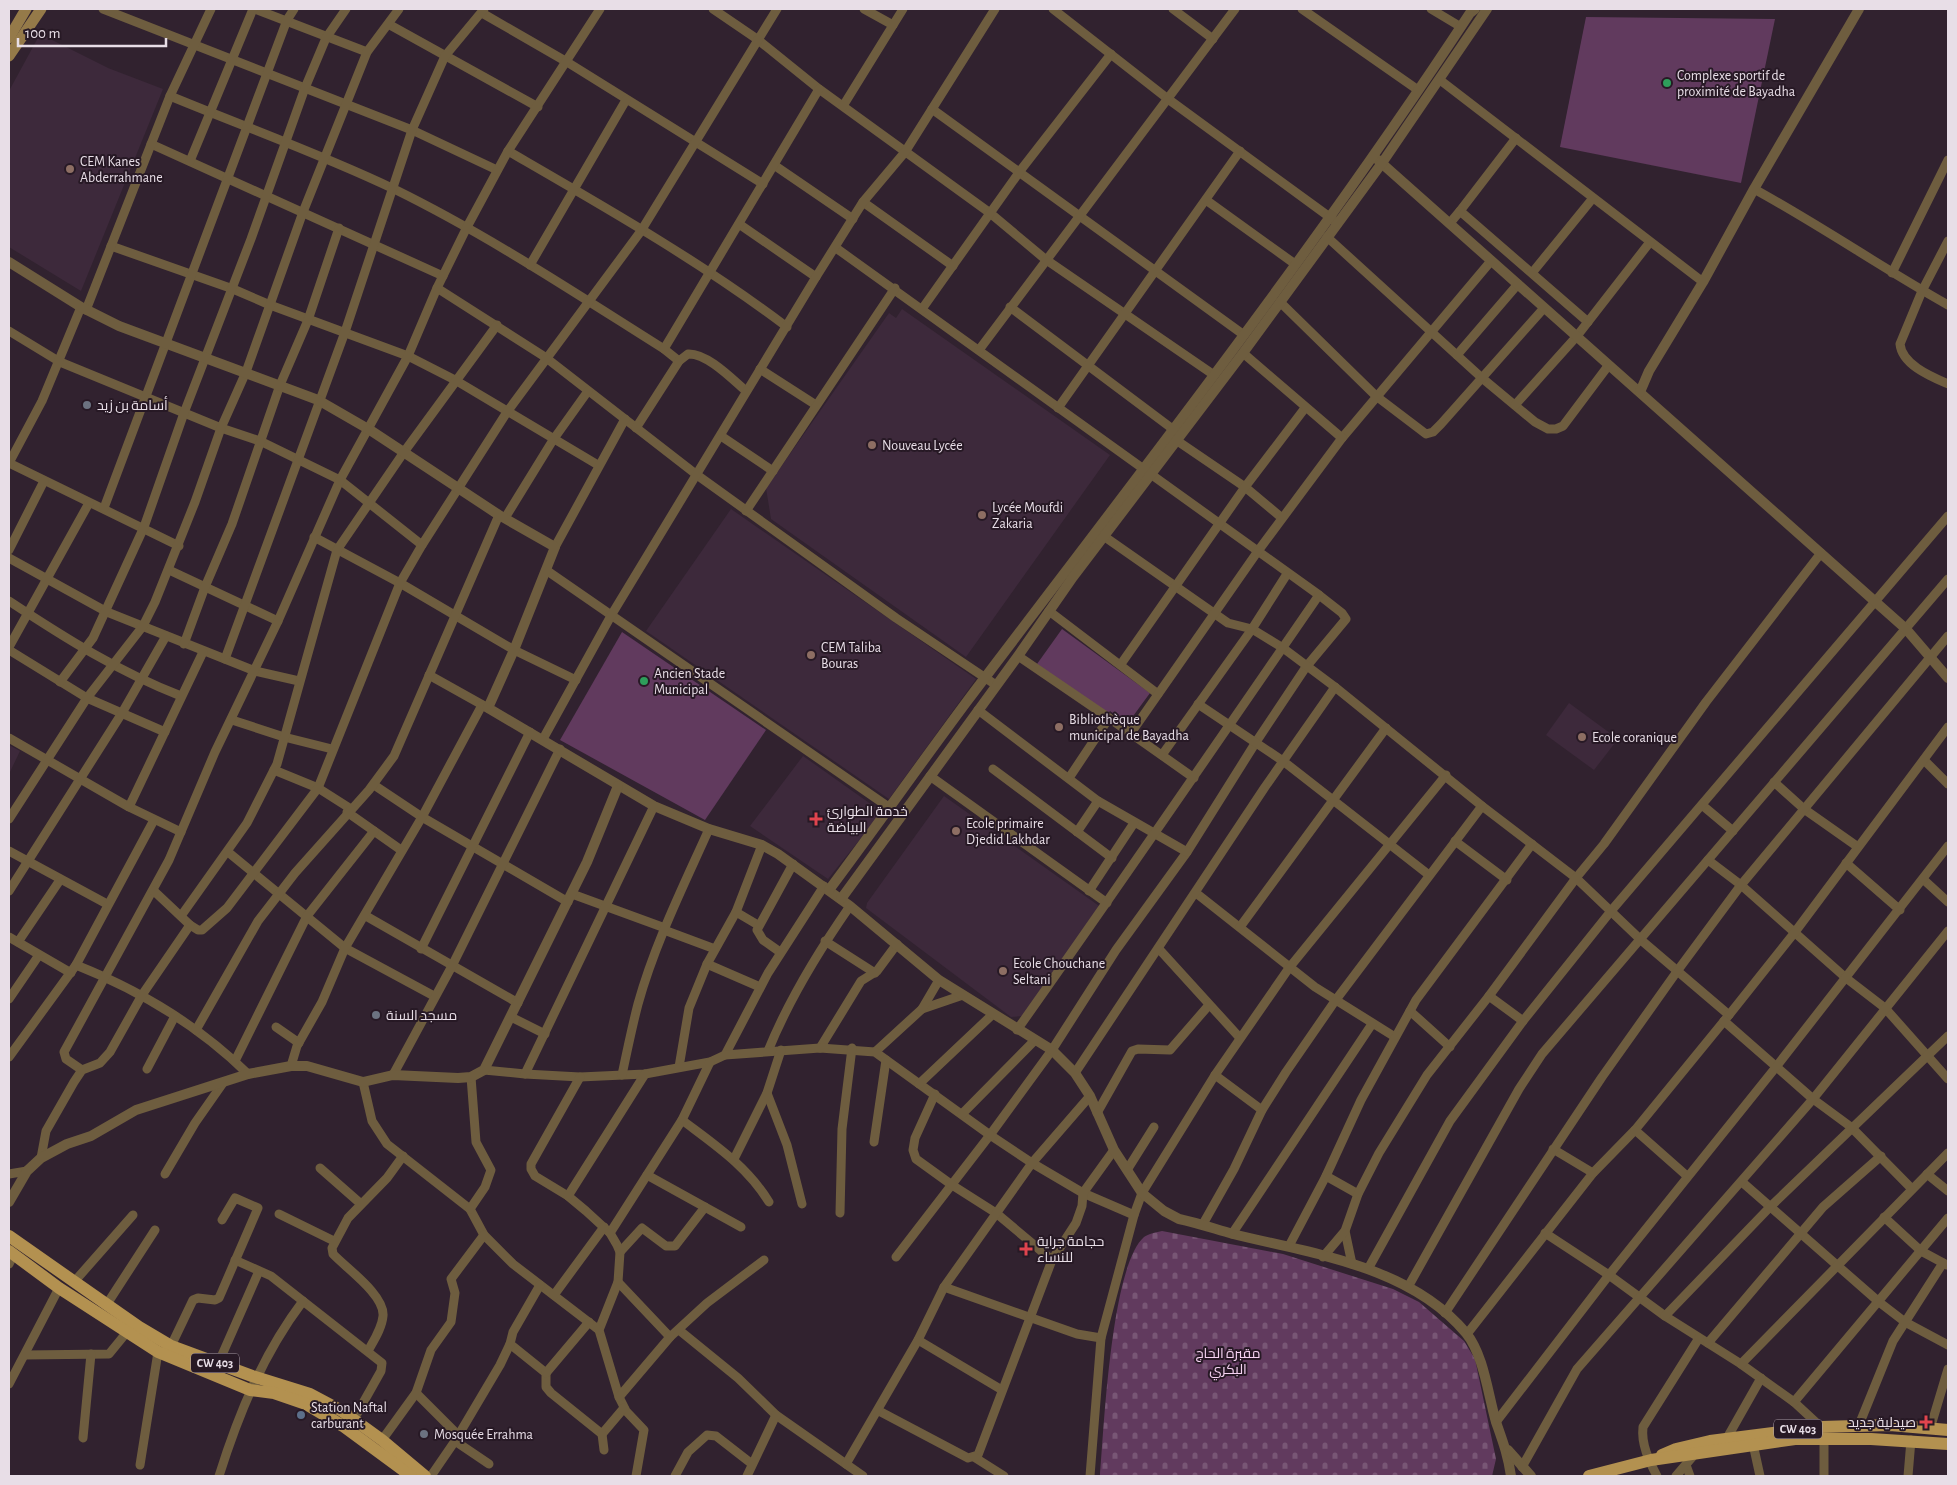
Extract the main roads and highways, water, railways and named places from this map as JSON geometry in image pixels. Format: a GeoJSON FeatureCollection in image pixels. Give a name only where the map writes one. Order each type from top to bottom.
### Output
{"type":"FeatureCollection","features":[{"type":"Feature","properties":{"kind":"main road"},"geometry":{"type":"LineString","coordinates":[[9,38],[26,9]]}},
{"type":"Feature","properties":{"kind":"main road"},"geometry":{"type":"LineString","coordinates":[[9,56],[41,9]]}},
{"type":"Feature","properties":{"kind":"main road","name":"CW 403"},"geometry":{"type":"LineString","coordinates":[[9,1236],[139,1327],[172,1346],[256,1378],[310,1394],[354,1419],[426,1476]]}},
{"type":"Feature","properties":{"kind":"main road","name":"CW 403"},"geometry":{"type":"LineString","coordinates":[[10,1257],[158,1352],[250,1390],[282,1395],[306,1404],[343,1426],[411,1476]]}},
{"type":"Feature","properties":{"kind":"main road","name":"CW 403"},"geometry":{"type":"LineString","coordinates":[[1650,1461],[1690,1460],[1753,1444],[1858,1425],[1948,1430]]}},
{"type":"Feature","properties":{"kind":"main road","name":"CW 403"},"geometry":{"type":"LineString","coordinates":[[1589,1476],[1650,1461],[1676,1449],[1727,1438],[1822,1433],[1948,1444]]}},
{"type":"Feature","properties":{"kind":"place","name":"Complexe sportif de proximité de Bayadha"},"geometry":{"type":"Point","coordinates":[1667,83]}},
{"type":"Feature","properties":{"kind":"place","name":"CEM Kanes Abderrahmane"},"geometry":{"type":"Point","coordinates":[70,169]}},
{"type":"Feature","properties":{"kind":"place","name":"أسامة بن زيد"},"geometry":{"type":"Point","coordinates":[87,405]}},
{"type":"Feature","properties":{"kind":"place","name":"Nouveau Lycée"},"geometry":{"type":"Point","coordinates":[872,445]}},
{"type":"Feature","properties":{"kind":"place","name":"Lycée Moufdi Zakaria"},"geometry":{"type":"Point","coordinates":[982,515]}},
{"type":"Feature","properties":{"kind":"place","name":"CEM Taliba Bouras"},"geometry":{"type":"Point","coordinates":[811,655]}},
{"type":"Feature","properties":{"kind":"place","name":"Ancien Stade Municipal"},"geometry":{"type":"Point","coordinates":[644,681]}},
{"type":"Feature","properties":{"kind":"place","name":"Bibliothèque municipal de Bayadha"},"geometry":{"type":"Point","coordinates":[1059,727]}},
{"type":"Feature","properties":{"kind":"place","name":"Ecole coranique"},"geometry":{"type":"Point","coordinates":[1582,737]}},
{"type":"Feature","properties":{"kind":"place","name":"خدمة الطوارئ البياضة"},"geometry":{"type":"Point","coordinates":[816,819]}},
{"type":"Feature","properties":{"kind":"place","name":"Ecole primaire Djedid Lakhdar"},"geometry":{"type":"Point","coordinates":[956,831]}},
{"type":"Feature","properties":{"kind":"place","name":"Ecole Chouchane Seltani"},"geometry":{"type":"Point","coordinates":[1003,971]}},
{"type":"Feature","properties":{"kind":"place","name":"مسجد السنة"},"geometry":{"type":"Point","coordinates":[376,1015]}},
{"type":"Feature","properties":{"kind":"place","name":"حجامة جراية للنساء"},"geometry":{"type":"Point","coordinates":[1026,1249]}},
{"type":"Feature","properties":{"kind":"place","name":"Station Naftal carburant"},"geometry":{"type":"Point","coordinates":[301,1415]}},
{"type":"Feature","properties":{"kind":"place","name":"صيدلية جديد"},"geometry":{"type":"Point","coordinates":[1926,1422]}},
{"type":"Feature","properties":{"kind":"place","name":"Mosquée Errahma"},"geometry":{"type":"Point","coordinates":[424,1434]}},
{"type":"Feature","properties":{"kind":"park label","name":"مقبرة الحاج البكري"},"geometry":{"type":"Point","coordinates":[1228,1362]}}]}
